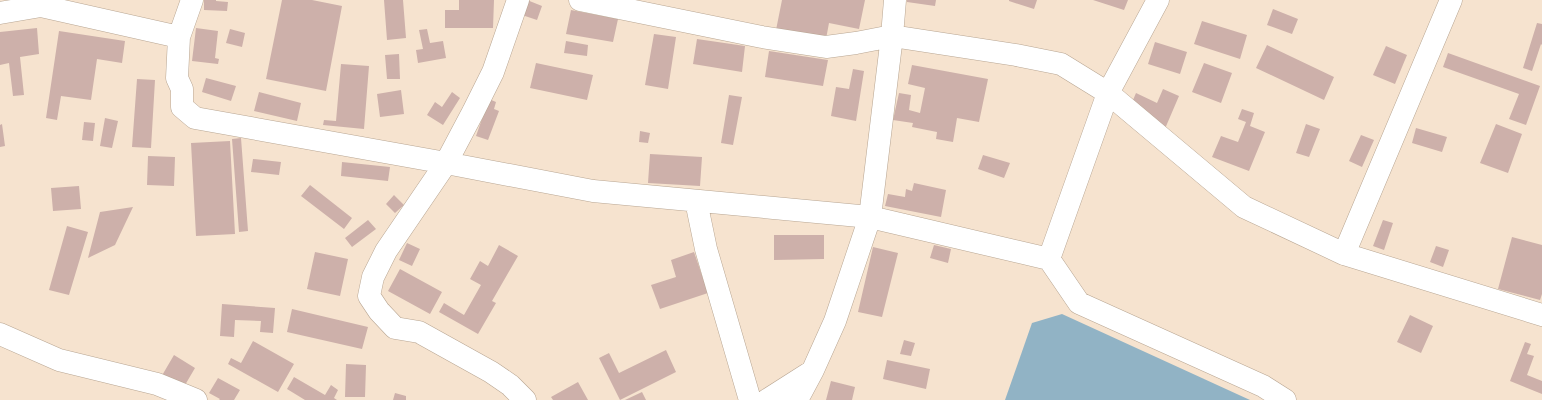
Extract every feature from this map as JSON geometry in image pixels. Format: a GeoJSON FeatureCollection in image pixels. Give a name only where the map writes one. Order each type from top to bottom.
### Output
{"type":"FeatureCollection","features":[{"type":"Feature","properties":{"kind":"street"},"geometry":{"type":"LineString","coordinates":[[192,0],[179,37],[177,78],[182,89],[182,107],[195,118],[593,191],[870,217],[1049,260],[1079,303],[1264,386],[1285,400]]}},
{"type":"Feature","properties":{"kind":"street"},"geometry":{"type":"LineString","coordinates":[[518,0],[493,72],[446,163],[386,251],[373,277],[369,296],[395,328],[419,332],[491,372],[510,385],[525,400]]}},
{"type":"Feature","properties":{"kind":"street"},"geometry":{"type":"LineString","coordinates":[[580,0],[762,37],[826,47],[892,36],[1016,54],[1061,64],[1108,93],[1244,208],[1344,254],[1542,315]]}},
{"type":"Feature","properties":{"kind":"street"},"geometry":{"type":"LineString","coordinates":[[797,400],[814,370],[835,321],[870,217],[895,0]]}},
{"type":"Feature","properties":{"kind":"street"},"geometry":{"type":"LineString","coordinates":[[1049,260],[1108,93],[1158,0]]}},
{"type":"Feature","properties":{"kind":"street"},"geometry":{"type":"LineString","coordinates":[[1344,254],[1451,0]]}},
{"type":"Feature","properties":{"kind":"street"},"geometry":{"type":"LineString","coordinates":[[0,13],[41,6],[179,37]]}},
{"type":"Feature","properties":{"kind":"street"},"geometry":{"type":"LineString","coordinates":[[696,201],[706,249],[750,400]]}},
{"type":"Feature","properties":{"kind":"street"},"geometry":{"type":"LineString","coordinates":[[0,334],[59,360],[157,384],[196,400]]}},
{"type":"Feature","properties":{"kind":"street"},"geometry":{"type":"LineString","coordinates":[[767,400],[814,370]]}},
{"type":"Feature","properties":{"kind":"water"},"geometry":{"type":"Polygon","coordinates":[[[1062,314],[1250,400],[1005,400],[1032,323],[1062,314]]]}},
{"type":"Feature","properties":{"kind":"building"},"geometry":{"type":"Polygon","coordinates":[[[204,0],[228,2],[227,11],[204,10],[204,0]]]}},
{"type":"Feature","properties":{"kind":"building"},"geometry":{"type":"Polygon","coordinates":[[[282,0],[312,0],[342,6],[326,91],[266,79],[282,0]]]}},
{"type":"Feature","properties":{"kind":"building"},"geometry":{"type":"Polygon","coordinates":[[[384,0],[403,0],[406,38],[387,40],[384,0]]]}},
{"type":"Feature","properties":{"kind":"building"},"geometry":{"type":"Polygon","coordinates":[[[459,0],[494,0],[493,28],[445,28],[445,10],[459,10],[459,0]]]}},
{"type":"Feature","properties":{"kind":"building"},"geometry":{"type":"Polygon","coordinates":[[[527,0],[542,6],[537,20],[522,15],[527,0]]]}},
{"type":"Feature","properties":{"kind":"building"},"geometry":{"type":"Polygon","coordinates":[[[782,0],[865,0],[859,29],[829,23],[826,39],[776,30],[782,0]]]}},
{"type":"Feature","properties":{"kind":"building"},"geometry":{"type":"Polygon","coordinates":[[[907,0],[936,0],[935,6],[907,2],[907,0]]]}},
{"type":"Feature","properties":{"kind":"building"},"geometry":{"type":"Polygon","coordinates":[[[1009,0],[1037,0],[1034,9],[1009,0]]]}},
{"type":"Feature","properties":{"kind":"building"},"geometry":{"type":"Polygon","coordinates":[[[1093,0],[1128,0],[1124,10],[1093,0]]]}},
{"type":"Feature","properties":{"kind":"building"},"geometry":{"type":"Polygon","coordinates":[[[1273,9],[1298,19],[1292,34],[1267,25],[1273,9]]]}},
{"type":"Feature","properties":{"kind":"building"},"geometry":{"type":"Polygon","coordinates":[[[571,10],[618,19],[613,42],[566,34],[571,10]]]}},
{"type":"Feature","properties":{"kind":"building"},"geometry":{"type":"Polygon","coordinates":[[[1202,21],[1247,35],[1240,59],[1194,44],[1202,21]]]}},
{"type":"Feature","properties":{"kind":"building"},"geometry":{"type":"Polygon","coordinates":[[[1537,23],[1542,24],[1542,45],[1541,44],[1532,71],[1523,68],[1537,23]]]}},
{"type":"Feature","properties":{"kind":"building"},"geometry":{"type":"Polygon","coordinates":[[[37,28],[39,54],[20,57],[24,95],[13,96],[9,63],[0,65],[0,32],[37,28]]]}},
{"type":"Feature","properties":{"kind":"building"},"geometry":{"type":"Polygon","coordinates":[[[196,28],[218,31],[215,58],[219,59],[218,64],[192,61],[196,28]]]}},
{"type":"Feature","properties":{"kind":"building"},"geometry":{"type":"Polygon","coordinates":[[[230,29],[245,33],[242,47],[226,43],[230,29]]]}},
{"type":"Feature","properties":{"kind":"building"},"geometry":{"type":"Polygon","coordinates":[[[427,29],[430,43],[443,41],[446,58],[418,63],[416,50],[423,49],[419,30],[427,29]]]}},
{"type":"Feature","properties":{"kind":"building"},"geometry":{"type":"Polygon","coordinates":[[[59,31],[125,41],[122,63],[97,59],[91,100],[61,96],[57,120],[46,118],[59,31]]]}},
{"type":"Feature","properties":{"kind":"building"},"geometry":{"type":"Polygon","coordinates":[[[654,34],[676,37],[668,89],[645,85],[654,34]]]}},
{"type":"Feature","properties":{"kind":"building"},"geometry":{"type":"Polygon","coordinates":[[[697,39],[745,46],[742,72],[693,64],[697,39]]]}},
{"type":"Feature","properties":{"kind":"building"},"geometry":{"type":"Polygon","coordinates":[[[566,41],[588,45],[587,56],[564,53],[566,41]]]}},
{"type":"Feature","properties":{"kind":"building"},"geometry":{"type":"Polygon","coordinates":[[[1155,42],[1187,52],[1180,74],[1148,64],[1155,42]]]}},
{"type":"Feature","properties":{"kind":"building"},"geometry":{"type":"Polygon","coordinates":[[[1267,45],[1334,77],[1324,100],[1256,68],[1267,45]]]}},
{"type":"Feature","properties":{"kind":"building"},"geometry":{"type":"Polygon","coordinates":[[[1386,46],[1407,55],[1395,84],[1373,75],[1386,46]]]}},
{"type":"Feature","properties":{"kind":"building"},"geometry":{"type":"Polygon","coordinates":[[[769,51],[828,60],[823,86],[765,77],[769,51]]]}},
{"type":"Feature","properties":{"kind":"building"},"geometry":{"type":"Polygon","coordinates":[[[1448,53],[1540,86],[1526,125],[1509,119],[1519,94],[1443,67],[1448,53]]]}},
{"type":"Feature","properties":{"kind":"building"},"geometry":{"type":"Polygon","coordinates":[[[399,54],[400,79],[387,79],[385,55],[399,54]]]}},
{"type":"Feature","properties":{"kind":"building"},"geometry":{"type":"Polygon","coordinates":[[[536,63],[593,75],[587,100],[530,88],[536,63]]]}},
{"type":"Feature","properties":{"kind":"building"},"geometry":{"type":"Polygon","coordinates":[[[1204,63],[1232,73],[1221,103],[1192,92],[1204,63]]]}},
{"type":"Feature","properties":{"kind":"building"},"geometry":{"type":"Polygon","coordinates":[[[341,64],[369,66],[364,129],[323,125],[324,120],[336,121],[341,64]]]}},
{"type":"Feature","properties":{"kind":"building"},"geometry":{"type":"Polygon","coordinates":[[[912,65],[988,79],[979,122],[957,118],[953,142],[936,139],[937,132],[912,127],[913,123],[893,120],[899,93],[911,95],[909,110],[920,113],[925,88],[908,84],[912,65]]]}},
{"type":"Feature","properties":{"kind":"building"},"geometry":{"type":"Polygon","coordinates":[[[853,69],[864,71],[856,121],[831,116],[836,87],[849,89],[853,69]]]}},
{"type":"Feature","properties":{"kind":"building"},"geometry":{"type":"Polygon","coordinates":[[[206,78],[236,86],[231,101],[202,92],[206,78]]]}},
{"type":"Feature","properties":{"kind":"building"},"geometry":{"type":"Polygon","coordinates":[[[137,79],[155,80],[151,148],[132,147],[137,79]]]}},
{"type":"Feature","properties":{"kind":"building"},"geometry":{"type":"Polygon","coordinates":[[[1163,89],[1179,96],[1164,131],[1127,114],[1136,93],[1157,103],[1163,89]]]}},
{"type":"Feature","properties":{"kind":"building"},"geometry":{"type":"Polygon","coordinates":[[[401,90],[404,114],[380,117],[377,94],[401,90]]]}},
{"type":"Feature","properties":{"kind":"building"},"geometry":{"type":"Polygon","coordinates":[[[259,92],[301,103],[297,121],[254,111],[259,92]]]}},
{"type":"Feature","properties":{"kind":"building"},"geometry":{"type":"Polygon","coordinates":[[[452,92],[460,98],[443,125],[427,115],[435,102],[442,107],[452,92]]]}},
{"type":"Feature","properties":{"kind":"building"},"geometry":{"type":"Polygon","coordinates":[[[729,95],[742,97],[733,145],[721,143],[729,95]]]}},
{"type":"Feature","properties":{"kind":"building"},"geometry":{"type":"Polygon","coordinates":[[[489,99],[496,102],[494,109],[499,111],[488,140],[476,136],[489,99]]]}},
{"type":"Feature","properties":{"kind":"building"},"geometry":{"type":"Polygon","coordinates":[[[1242,109],[1254,113],[1250,126],[1265,132],[1249,171],[1212,157],[1221,136],[1238,142],[1246,122],[1238,119],[1242,109]]]}},
{"type":"Feature","properties":{"kind":"building"},"geometry":{"type":"Polygon","coordinates":[[[105,118],[118,121],[112,148],[100,146],[105,118]]]}},
{"type":"Feature","properties":{"kind":"building"},"geometry":{"type":"Polygon","coordinates":[[[84,122],[95,123],[93,141],[82,140],[84,122]]]}},
{"type":"Feature","properties":{"kind":"building"},"geometry":{"type":"Polygon","coordinates":[[[2,124],[5,146],[0,147],[0,125],[2,124]]]}},
{"type":"Feature","properties":{"kind":"building"},"geometry":{"type":"Polygon","coordinates":[[[1306,124],[1320,129],[1309,157],[1296,153],[1306,124]]]}},
{"type":"Feature","properties":{"kind":"building"},"geometry":{"type":"Polygon","coordinates":[[[1496,124],[1522,134],[1508,173],[1480,163],[1496,124]]]}},
{"type":"Feature","properties":{"kind":"building"},"geometry":{"type":"Polygon","coordinates":[[[1416,128],[1447,137],[1442,152],[1412,143],[1416,128]]]}},
{"type":"Feature","properties":{"kind":"building"},"geometry":{"type":"Polygon","coordinates":[[[640,131],[650,133],[648,143],[639,142],[640,131]]]}},
{"type":"Feature","properties":{"kind":"building"},"geometry":{"type":"Polygon","coordinates":[[[1361,135],[1374,140],[1362,167],[1349,161],[1361,135]]]}},
{"type":"Feature","properties":{"kind":"building"},"geometry":{"type":"Polygon","coordinates":[[[241,138],[248,231],[239,232],[232,139],[241,138]]]}},
{"type":"Feature","properties":{"kind":"building"},"geometry":{"type":"Polygon","coordinates":[[[230,141],[235,234],[196,236],[191,143],[230,141]]]}},
{"type":"Feature","properties":{"kind":"building"},"geometry":{"type":"Polygon","coordinates":[[[650,154],[702,157],[700,186],[648,183],[650,154]]]}},
{"type":"Feature","properties":{"kind":"building"},"geometry":{"type":"Polygon","coordinates":[[[983,155],[1010,163],[1004,178],[978,169],[983,155]]]}},
{"type":"Feature","properties":{"kind":"building"},"geometry":{"type":"Polygon","coordinates":[[[148,156],[175,157],[174,186],[147,185],[148,156]]]}},
{"type":"Feature","properties":{"kind":"building"},"geometry":{"type":"Polygon","coordinates":[[[253,159],[281,162],[279,175],[251,172],[253,159]]]}},
{"type":"Feature","properties":{"kind":"building"},"geometry":{"type":"Polygon","coordinates":[[[342,162],[390,167],[388,181],[341,176],[342,162]]]}},
{"type":"Feature","properties":{"kind":"building"},"geometry":{"type":"Polygon","coordinates":[[[914,183],[946,190],[941,217],[885,206],[888,194],[905,197],[906,189],[912,191],[914,183]]]}},
{"type":"Feature","properties":{"kind":"building"},"geometry":{"type":"Polygon","coordinates":[[[310,185],[352,218],[344,229],[301,196],[310,185]]]}},
{"type":"Feature","properties":{"kind":"building"},"geometry":{"type":"Polygon","coordinates":[[[79,186],[81,209],[53,211],[51,188],[79,186]]]}},
{"type":"Feature","properties":{"kind":"building"},"geometry":{"type":"Polygon","coordinates":[[[394,195],[404,205],[395,213],[386,204],[394,195]]]}},
{"type":"Feature","properties":{"kind":"building"},"geometry":{"type":"Polygon","coordinates":[[[133,207],[115,245],[88,258],[100,212],[133,207]]]}},
{"type":"Feature","properties":{"kind":"building"},"geometry":{"type":"Polygon","coordinates":[[[368,220],[376,229],[352,247],[345,238],[368,220]]]}},
{"type":"Feature","properties":{"kind":"building"},"geometry":{"type":"Polygon","coordinates":[[[1383,220],[1393,223],[1384,250],[1373,246],[1383,220]]]}},
{"type":"Feature","properties":{"kind":"building"},"geometry":{"type":"Polygon","coordinates":[[[67,226],[88,232],[69,295],[49,290],[67,226]]]}},
{"type":"Feature","properties":{"kind":"building"},"geometry":{"type":"Polygon","coordinates":[[[774,235],[824,235],[824,259],[774,260],[774,235]]]}},
{"type":"Feature","properties":{"kind":"building"},"geometry":{"type":"Polygon","coordinates":[[[1512,237],[1542,245],[1542,294],[1540,300],[1498,289],[1512,237]]]}},
{"type":"Feature","properties":{"kind":"building"},"geometry":{"type":"Polygon","coordinates":[[[407,243],[420,249],[412,266],[399,260],[407,243]]]}},
{"type":"Feature","properties":{"kind":"building"},"geometry":{"type":"Polygon","coordinates":[[[499,245],[518,256],[492,301],[496,303],[478,334],[439,312],[444,303],[464,315],[481,285],[470,279],[480,261],[488,266],[499,245]]]}},
{"type":"Feature","properties":{"kind":"building"},"geometry":{"type":"Polygon","coordinates":[[[934,245],[951,249],[948,263],[930,258],[934,245]]]}},
{"type":"Feature","properties":{"kind":"building"},"geometry":{"type":"Polygon","coordinates":[[[1436,246],[1449,250],[1443,267],[1430,262],[1436,246]]]}},
{"type":"Feature","properties":{"kind":"building"},"geometry":{"type":"Polygon","coordinates":[[[873,247],[898,253],[882,317],[858,312],[873,247]]]}},
{"type":"Feature","properties":{"kind":"building"},"geometry":{"type":"Polygon","coordinates":[[[315,252],[348,259],[340,296],[307,289],[315,252]]]}},
{"type":"Feature","properties":{"kind":"building"},"geometry":{"type":"Polygon","coordinates":[[[694,252],[708,293],[660,309],[651,285],[676,277],[671,260],[694,252]]]}},
{"type":"Feature","properties":{"kind":"building"},"geometry":{"type":"Polygon","coordinates":[[[400,269],[442,292],[430,314],[388,291],[400,269]]]}},
{"type":"Feature","properties":{"kind":"building"},"geometry":{"type":"Polygon","coordinates":[[[222,304],[275,308],[273,333],[260,332],[261,321],[235,320],[234,337],[220,336],[222,304]]]}},
{"type":"Feature","properties":{"kind":"building"},"geometry":{"type":"Polygon","coordinates":[[[292,309],[368,327],[362,349],[287,332],[292,309]]]}},
{"type":"Feature","properties":{"kind":"building"},"geometry":{"type":"Polygon","coordinates":[[[1410,315],[1433,326],[1421,353],[1397,342],[1410,315]]]}},
{"type":"Feature","properties":{"kind":"building"},"geometry":{"type":"Polygon","coordinates":[[[904,340],[915,343],[911,356],[900,354],[904,340]]]}},
{"type":"Feature","properties":{"kind":"building"},"geometry":{"type":"Polygon","coordinates":[[[253,341],[294,364],[278,392],[228,364],[231,358],[241,363],[253,341]]]}},
{"type":"Feature","properties":{"kind":"building"},"geometry":{"type":"Polygon","coordinates":[[[1525,342],[1531,344],[1527,354],[1534,356],[1527,375],[1542,381],[1542,394],[1510,381],[1525,342]]]}},
{"type":"Feature","properties":{"kind":"building"},"geometry":{"type":"Polygon","coordinates":[[[666,350],[676,372],[620,400],[599,358],[609,353],[619,373],[666,350]]]}},
{"type":"Feature","properties":{"kind":"building"},"geometry":{"type":"Polygon","coordinates":[[[174,355],[195,368],[178,397],[157,384],[174,355]]]}},
{"type":"Feature","properties":{"kind":"building"},"geometry":{"type":"Polygon","coordinates":[[[887,360],[930,369],[926,389],[883,379],[887,360]]]}},
{"type":"Feature","properties":{"kind":"building"},"geometry":{"type":"Polygon","coordinates":[[[346,364],[366,365],[365,397],[345,397],[346,364]]]}},
{"type":"Feature","properties":{"kind":"building"},"geometry":{"type":"Polygon","coordinates":[[[294,377],[325,395],[331,385],[338,390],[334,398],[337,400],[305,400],[287,389],[294,377]]]}},
{"type":"Feature","properties":{"kind":"building"},"geometry":{"type":"Polygon","coordinates":[[[218,378],[240,390],[234,400],[219,400],[220,399],[209,393],[218,378]]]}},
{"type":"Feature","properties":{"kind":"building"},"geometry":{"type":"Polygon","coordinates":[[[831,381],[855,387],[852,400],[826,400],[831,381]]]}},
{"type":"Feature","properties":{"kind":"building"},"geometry":{"type":"Polygon","coordinates":[[[578,382],[588,400],[553,400],[551,397],[578,382]]]}},
{"type":"Feature","properties":{"kind":"building"},"geometry":{"type":"Polygon","coordinates":[[[642,392],[646,400],[625,400],[642,392]]]}},
{"type":"Feature","properties":{"kind":"building"},"geometry":{"type":"Polygon","coordinates":[[[395,393],[406,396],[406,400],[393,400],[395,393]]]}}]}
